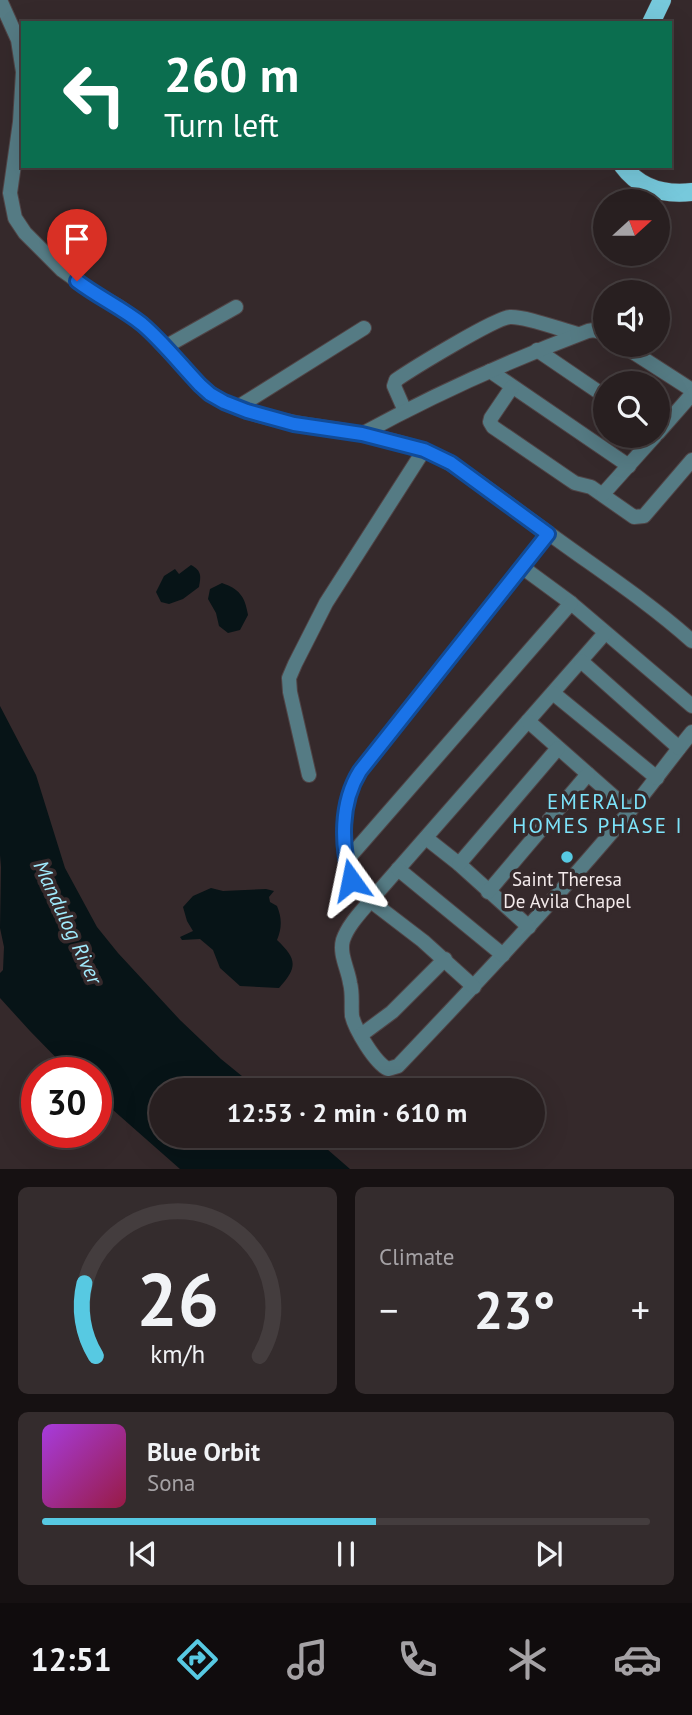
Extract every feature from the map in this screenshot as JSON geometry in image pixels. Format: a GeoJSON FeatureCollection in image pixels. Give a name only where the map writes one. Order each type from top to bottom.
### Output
{"type":"FeatureCollection","features":[{"type":"Feature","properties":{"kind":"main road"},"geometry":{"type":"LineString","coordinates":[[652,21],[662,0]]}},
{"type":"Feature","properties":{"kind":"main road"},"geometry":{"type":"LineString","coordinates":[[625,168],[647,187],[662,192],[692,192]]}},
{"type":"Feature","properties":{"kind":"street"},"geometry":{"type":"LineString","coordinates":[[0,0],[18,40],[21,59]]}},
{"type":"Feature","properties":{"kind":"street"},"geometry":{"type":"LineString","coordinates":[[21,105],[10,193],[15,218],[25,233],[62,270],[144,325],[210,394],[224,402],[294,424],[362,434],[424,450],[451,463],[666,617],[692,641]]}},
{"type":"Feature","properties":{"kind":"street"},"geometry":{"type":"LineString","coordinates":[[165,347],[236,307]]}},
{"type":"Feature","properties":{"kind":"street"},"geometry":{"type":"LineString","coordinates":[[405,411],[394,386],[396,380],[503,319],[520,319],[578,334]]}},
{"type":"Feature","properties":{"kind":"street"},"geometry":{"type":"LineString","coordinates":[[238,407],[364,328]]}},
{"type":"Feature","properties":{"kind":"street"},"geometry":{"type":"LineString","coordinates":[[362,434],[490,371],[537,350],[593,330]]}},
{"type":"Feature","properties":{"kind":"street"},"geometry":{"type":"LineString","coordinates":[[537,350],[593,388]]}},
{"type":"Feature","properties":{"kind":"street"},"geometry":{"type":"LineString","coordinates":[[640,357],[692,392],[670,418]]}},
{"type":"Feature","properties":{"kind":"street"},"geometry":{"type":"LineString","coordinates":[[490,371],[629,466]]}},
{"type":"Feature","properties":{"kind":"street"},"geometry":{"type":"LineString","coordinates":[[512,387],[491,418],[493,427],[569,480],[591,487],[634,517],[640,518],[649,511],[692,460]]}},
{"type":"Feature","properties":{"kind":"street"},"geometry":{"type":"LineString","coordinates":[[603,494],[644,448]]}},
{"type":"Feature","properties":{"kind":"street"},"geometry":{"type":"LineString","coordinates":[[309,775],[289,678],[326,603],[424,450]]}},
{"type":"Feature","properties":{"kind":"street"},"geometry":{"type":"LineString","coordinates":[[474,987],[355,886],[346,861],[343,839],[349,795],[360,771],[548,534]]}},
{"type":"Feature","properties":{"kind":"street"},"geometry":{"type":"LineString","coordinates":[[523,567],[571,603],[692,706]]}},
{"type":"Feature","properties":{"kind":"street"},"geometry":{"type":"LineString","coordinates":[[346,861],[571,603]]}},
{"type":"Feature","properties":{"kind":"street"},"geometry":{"type":"LineString","coordinates":[[605,633],[348,928],[342,951],[351,984],[352,1014],[356,1027],[383,1068],[398,1066],[474,987],[630,811],[692,733]]}},
{"type":"Feature","properties":{"kind":"street"},"geometry":{"type":"LineString","coordinates":[[582,661],[679,748]]}},
{"type":"Feature","properties":{"kind":"street"},"geometry":{"type":"LineString","coordinates":[[553,693],[657,778]]}},
{"type":"Feature","properties":{"kind":"street"},"geometry":{"type":"LineString","coordinates":[[528,721],[630,811]]}},
{"type":"Feature","properties":{"kind":"street"},"geometry":{"type":"LineString","coordinates":[[459,864],[558,748]]}},
{"type":"Feature","properties":{"kind":"street"},"geometry":{"type":"LineString","coordinates":[[488,892],[588,774]]}},
{"type":"Feature","properties":{"kind":"street"},"geometry":{"type":"LineString","coordinates":[[426,838],[529,927]]}},
{"type":"Feature","properties":{"kind":"street"},"geometry":{"type":"LineString","coordinates":[[398,869],[503,955]]}},
{"type":"Feature","properties":{"kind":"street"},"geometry":{"type":"LineString","coordinates":[[361,1035],[392,1012],[444,959]]}},
{"type":"Feature","properties":{"kind":"water"},"geometry":{"type":"Polygon","coordinates":[[[191,565],[200,574],[199,587],[183,599],[169,604],[161,602],[156,592],[164,576],[175,569],[179,574],[191,565]]]}},
{"type":"Feature","properties":{"kind":"water"},"geometry":{"type":"Polygon","coordinates":[[[222,583],[240,594],[248,615],[240,630],[228,633],[219,626],[216,613],[208,599],[210,589],[222,583]]]}},
{"type":"Feature","properties":{"kind":"water","name":"Mandulog River"},"geometry":{"type":"Polygon","coordinates":[[[0,706],[36,775],[65,868],[97,927],[180,1020],[244,1078],[149,1078],[149,1142],[112,1109],[112,1057],[55,1057],[0,998],[4,947],[0,928],[0,706]]]}},
{"type":"Feature","properties":{"kind":"water"},"geometry":{"type":"Polygon","coordinates":[[[211,888],[223,891],[274,891],[269,897],[270,902],[277,906],[280,915],[281,927],[277,940],[293,963],[290,974],[279,988],[240,986],[220,968],[213,950],[200,939],[182,940],[180,937],[193,931],[183,907],[193,896],[211,888]]]}},
{"type":"Feature","properties":{"kind":"water"},"geometry":{"type":"Polygon","coordinates":[[[156,1148],[326,1148],[350,1169],[180,1169],[156,1148]]]}},
{"type":"Feature","properties":{"kind":"place","name":"Saint Theresa De Avila Chapel"},"geometry":{"type":"Point","coordinates":[567,857]}},
{"type":"Feature","properties":{"kind":"district","name":"EMERALD HOMES PHASE I"},"geometry":{"type":"Point","coordinates":[598,813]}},
{"type":"Feature","properties":{"kind":"route"},"geometry":{"type":"LineString","coordinates":[[77,281],[144,325],[200,385],[224,402],[294,424],[373,436],[424,450],[451,463],[548,534],[353,782],[343,839],[351,880]]}}]}
